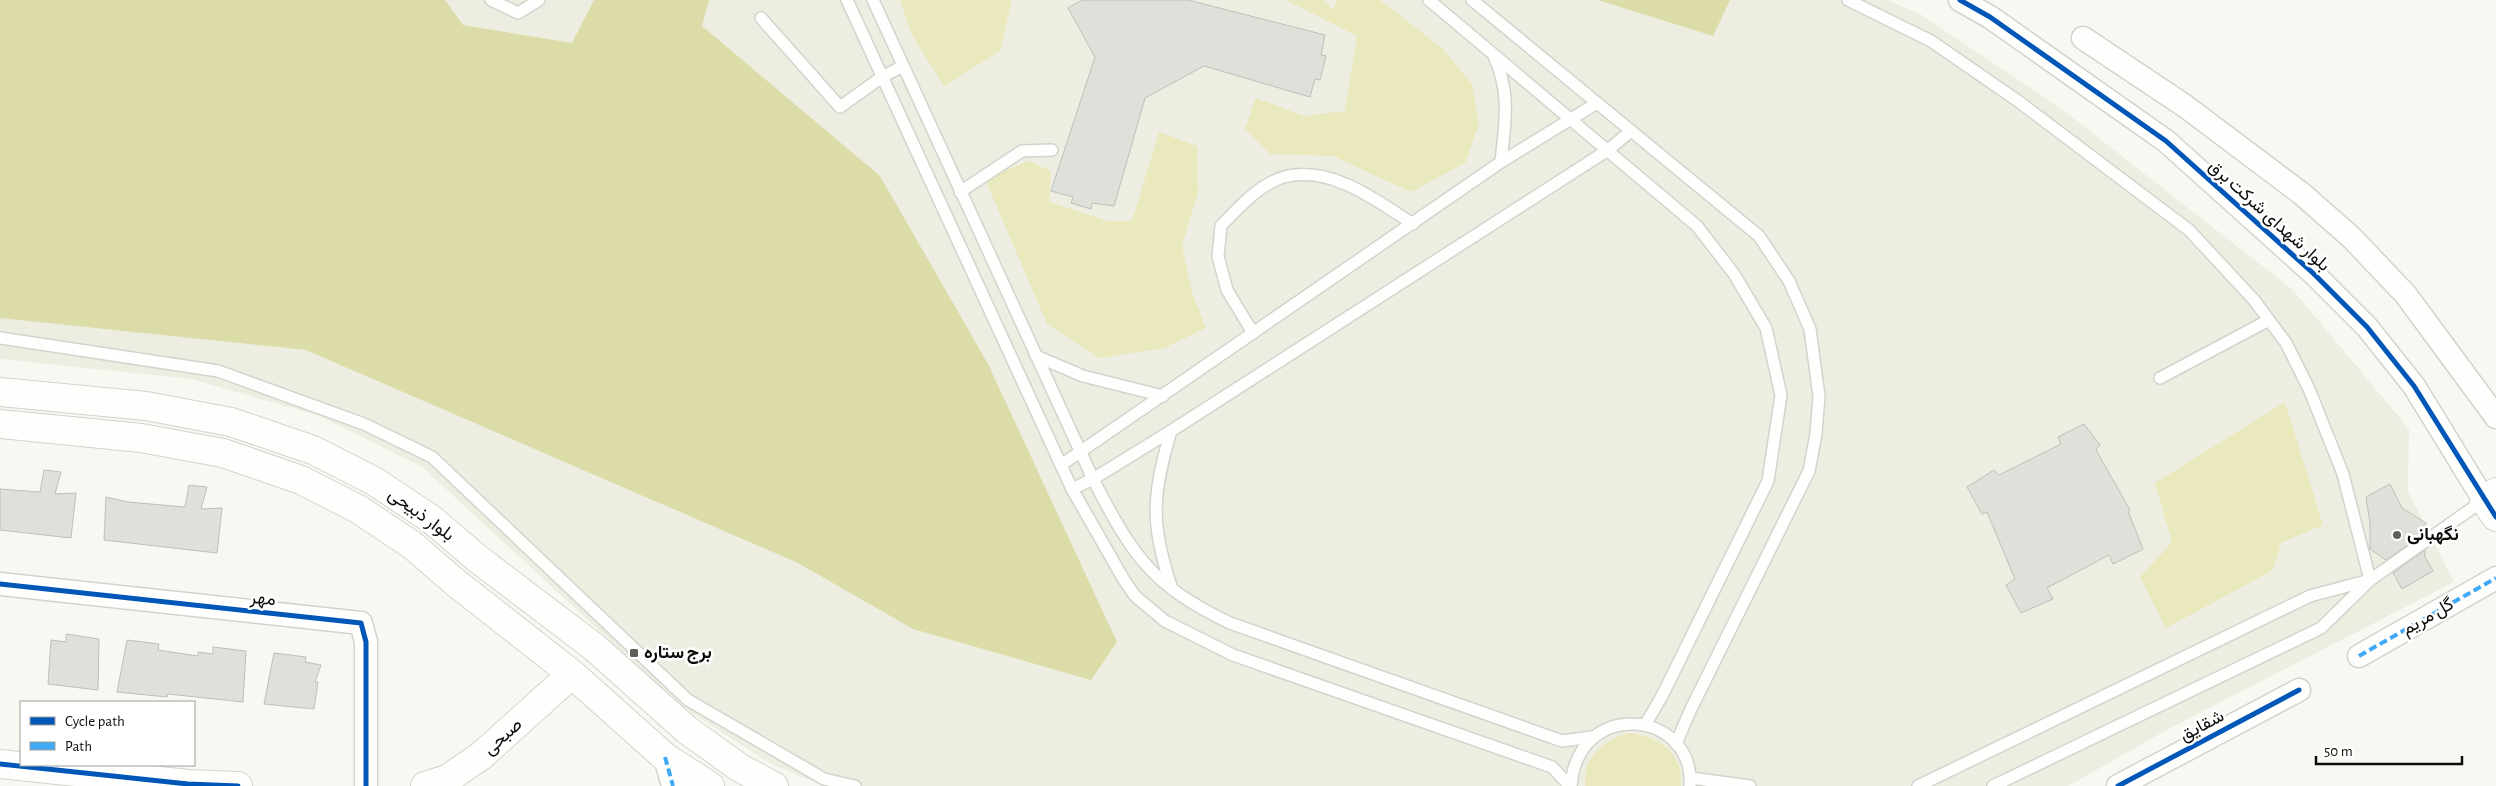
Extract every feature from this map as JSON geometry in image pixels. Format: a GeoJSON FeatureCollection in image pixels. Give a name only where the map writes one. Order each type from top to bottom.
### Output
{"type":"FeatureCollection","features":[{"type":"Feature","properties":{"kind":"main road","name":"بلوار ذبیحی"},"geometry":{"type":"LineString","coordinates":[[0,392],[146,406],[231,422],[313,450],[374,481],[431,519],[478,559],[594,647],[687,730],[740,768],[774,786]]}},
{"type":"Feature","properties":{"kind":"main road","name":"بلوار ذبیحی"},"geometry":{"type":"LineString","coordinates":[[0,424],[141,438],[223,453],[301,480],[358,509],[412,545],[456,583],[572,674],[665,756],[710,786]]}},
{"type":"Feature","properties":{"kind":"main road","name":"صبحی"},"geometry":{"type":"LineString","coordinates":[[424,786],[447,779],[481,756],[572,674],[594,647]]}},
{"type":"Feature","properties":{"kind":"main road"},"geometry":{"type":"LineString","coordinates":[[0,764],[188,785],[238,786]]}},
{"type":"Feature","properties":{"kind":"street","name":"بلوار شهدای شرکت برق"},"geometry":{"type":"LineString","coordinates":[[1960,0],[1990,17],[2166,141],[2314,274],[2367,327],[2414,386],[2492,503]]}},
{"type":"Feature","properties":{"kind":"street"},"geometry":{"type":"LineString","coordinates":[[2083,38],[2185,106],[2302,194],[2352,238],[2406,295],[2496,417]]}},
{"type":"Feature","properties":{"kind":"street","name":"گل مریم"},"geometry":{"type":"LineString","coordinates":[[2359,656],[2496,578]]}},
{"type":"Feature","properties":{"kind":"street","name":"مهر"},"geometry":{"type":"LineString","coordinates":[[0,584],[361,623],[366,642],[366,786]]}},
{"type":"Feature","properties":{"kind":"street","name":"شقایق"},"geometry":{"type":"LineString","coordinates":[[2118,786],[2300,690]]}},
{"type":"Feature","properties":{"kind":"street"},"geometry":{"type":"LineString","coordinates":[[665,756],[673,786]]}},
{"type":"Feature","properties":{"kind":"lane"},"geometry":{"type":"LineString","coordinates":[[491,0],[518,14],[539,0]]}},
{"type":"Feature","properties":{"kind":"lane"},"geometry":{"type":"LineString","coordinates":[[847,0],[1072,489],[1135,596],[1165,621],[1233,655],[1552,766],[1571,786]]}},
{"type":"Feature","properties":{"kind":"lane"},"geometry":{"type":"LineString","coordinates":[[873,0],[1093,479],[1118,527],[1152,573],[1196,607],[1230,623],[1562,741],[1592,737],[1608,728],[1626,723],[1645,725],[1662,732],[1676,744],[1686,759],[1690,782],[1750,786]]}},
{"type":"Feature","properties":{"kind":"lane"},"geometry":{"type":"LineString","coordinates":[[1429,0],[1697,226],[1734,274],[1766,328],[1781,395],[1768,481],[1662,696],[1645,725]]}},
{"type":"Feature","properties":{"kind":"lane"},"geometry":{"type":"LineString","coordinates":[[1472,0],[1759,236],[1789,281],[1810,329],[1819,396],[1816,434],[1809,471],[1690,711],[1676,744]]}},
{"type":"Feature","properties":{"kind":"lane"},"geometry":{"type":"LineString","coordinates":[[1848,0],[1931,41],[2018,102],[2189,230],[2254,300],[2286,343],[2309,389],[2343,474],[2370,580]]}},
{"type":"Feature","properties":{"kind":"lane"},"geometry":{"type":"LineString","coordinates":[[761,18],[840,107],[882,77],[903,66]]}},
{"type":"Feature","properties":{"kind":"lane"},"geometry":{"type":"LineString","coordinates":[[1492,53],[1503,75],[1506,102],[1501,162]]}},
{"type":"Feature","properties":{"kind":"lane"},"geometry":{"type":"LineString","coordinates":[[1061,465],[1501,162],[1597,103]]}},
{"type":"Feature","properties":{"kind":"lane"},"geometry":{"type":"LineString","coordinates":[[1072,489],[1093,479],[1171,430],[1608,150],[1631,132]]}},
{"type":"Feature","properties":{"kind":"lane"},"geometry":{"type":"LineString","coordinates":[[960,192],[1022,151],[1052,150]]}},
{"type":"Feature","properties":{"kind":"lane"},"geometry":{"type":"LineString","coordinates":[[1253,333],[1227,290],[1218,256],[1221,226],[1247,199],[1287,176],[1310,176],[1346,182],[1413,224]]}},
{"type":"Feature","properties":{"kind":"lane"},"geometry":{"type":"LineString","coordinates":[[2160,378],[2269,320]]}},
{"type":"Feature","properties":{"kind":"lane"},"geometry":{"type":"LineString","coordinates":[[0,338],[218,371],[364,424],[432,457],[688,700],[824,779],[855,786]]}},
{"type":"Feature","properties":{"kind":"lane"},"geometry":{"type":"LineString","coordinates":[[1036,356],[1083,376],[1163,396]]}},
{"type":"Feature","properties":{"kind":"lane"},"geometry":{"type":"LineString","coordinates":[[1171,430],[1159,471],[1154,516],[1159,552],[1172,590]]}},
{"type":"Feature","properties":{"kind":"lane"},"geometry":{"type":"LineString","coordinates":[[1993,786],[2321,628],[2370,580],[2492,503]]}},
{"type":"Feature","properties":{"kind":"lane"},"geometry":{"type":"LineString","coordinates":[[1918,786],[2310,596],[2370,580]]}},
{"type":"Feature","properties":{"kind":"lane"},"geometry":{"type":"LineString","coordinates":[[1571,786],[1573,769],[1580,752],[1592,737]]}},
{"type":"Feature","properties":{"kind":"shaded area"},"geometry":{"type":"Polygon","coordinates":[[[0,0],[1888,0],[1920,14],[2063,110],[2293,290],[2409,429],[2408,491],[2454,582],[2174,726],[2068,786],[824,786],[771,764],[681,706],[422,467],[319,416],[191,379],[0,359],[0,0]]]}},
{"type":"Feature","properties":{"kind":"green space"},"geometry":{"type":"Polygon","coordinates":[[[0,0],[445,0],[463,25],[572,43],[594,0],[709,0],[702,26],[880,176],[988,364],[1117,642],[1091,680],[913,629],[798,563],[306,350],[0,318],[0,0]]]}},
{"type":"Feature","properties":{"kind":"green space"},"geometry":{"type":"Polygon","coordinates":[[[900,0],[1012,0],[1000,51],[944,86],[912,35],[900,0]]]}},
{"type":"Feature","properties":{"kind":"green space"},"geometry":{"type":"Polygon","coordinates":[[[1286,0],[1323,0],[1332,10],[1338,0],[1380,0],[1442,48],[1472,84],[1479,124],[1465,163],[1411,192],[1333,156],[1270,154],[1245,129],[1256,98],[1304,116],[1345,111],[1357,36],[1286,0]]]}},
{"type":"Feature","properties":{"kind":"green space"},"geometry":{"type":"Polygon","coordinates":[[[1598,0],[1730,0],[1713,36],[1598,0]]]}},
{"type":"Feature","properties":{"kind":"green space"},"geometry":{"type":"Polygon","coordinates":[[[1159,132],[1197,146],[1198,192],[1182,246],[1192,292],[1206,328],[1164,348],[1100,358],[1047,324],[985,179],[1028,161],[1051,171],[1049,202],[1108,221],[1132,221],[1159,132]]]}},
{"type":"Feature","properties":{"kind":"green space"},"geometry":{"type":"Polygon","coordinates":[[[2285,402],[2323,525],[2281,543],[2273,570],[2166,628],[2140,577],[2172,542],[2155,483],[2285,402]]]}},
{"type":"Feature","properties":{"kind":"green space"},"geometry":{"type":"Polygon","coordinates":[[[1629,733],[1650,738],[1667,748],[1678,764],[1681,774],[1681,786],[1585,786],[1587,766],[1596,751],[1610,740],[1629,733]]]}},
{"type":"Feature","properties":{"kind":"building"},"geometry":{"type":"Polygon","coordinates":[[[1082,0],[1188,0],[1325,35],[1321,55],[1326,56],[1320,80],[1315,79],[1310,97],[1204,66],[1145,98],[1114,206],[1092,203],[1091,209],[1071,203],[1073,197],[1051,191],[1095,57],[1068,8],[1082,0]]]}},
{"type":"Feature","properties":{"kind":"building"},"geometry":{"type":"Polygon","coordinates":[[[2084,424],[2100,445],[2096,450],[2130,510],[2128,511],[2143,549],[2113,564],[2109,555],[2047,588],[2053,599],[2021,613],[2006,585],[2015,579],[1987,512],[1982,514],[1967,487],[1994,470],[1999,475],[2061,444],[2058,437],[2084,424]]]}},
{"type":"Feature","properties":{"kind":"building"},"geometry":{"type":"Polygon","coordinates":[[[44,470],[61,472],[55,494],[76,493],[71,538],[0,530],[0,489],[40,492],[44,470]]]}},
{"type":"Feature","properties":{"kind":"building","name":"نگهبانی"},"geometry":{"type":"Polygon","coordinates":[[[2390,484],[2402,508],[2426,523],[2426,532],[2386,560],[2370,549],[2370,523],[2366,497],[2390,484]]]}},
{"type":"Feature","properties":{"kind":"building"},"geometry":{"type":"Polygon","coordinates":[[[189,485],[207,487],[201,509],[222,508],[217,553],[104,540],[106,497],[128,502],[185,507],[189,485]]]}},
{"type":"Feature","properties":{"kind":"building"},"geometry":{"type":"Polygon","coordinates":[[[2425,550],[2425,557],[2433,571],[2402,589],[2393,573],[2425,550]]]}},
{"type":"Feature","properties":{"kind":"building"},"geometry":{"type":"Polygon","coordinates":[[[66,634],[99,639],[98,690],[48,684],[51,640],[66,642],[66,634]]]}},
{"type":"Feature","properties":{"kind":"building"},"geometry":{"type":"Polygon","coordinates":[[[127,640],[159,644],[158,650],[198,656],[198,652],[213,654],[213,647],[246,651],[243,702],[168,694],[167,697],[117,692],[127,640]]]}},
{"type":"Feature","properties":{"kind":"building"},"geometry":{"type":"Polygon","coordinates":[[[274,653],[306,657],[305,662],[321,665],[315,682],[318,682],[314,709],[264,704],[274,653]]]}},
{"type":"Feature","properties":{"kind":"marked path"},"geometry":{"type":"LineString","coordinates":[[2359,656],[2496,578]]}},
{"type":"Feature","properties":{"kind":"marked path"},"geometry":{"type":"LineString","coordinates":[[665,757],[673,786]]}},
{"type":"Feature","properties":{"kind":"cycle path"},"geometry":{"type":"LineString","coordinates":[[1960,0],[1990,17],[2166,141],[2314,274],[2367,327],[2414,386],[2496,517]]}},
{"type":"Feature","properties":{"kind":"cycle path"},"geometry":{"type":"LineString","coordinates":[[0,584],[361,623],[366,642],[366,786]]}},
{"type":"Feature","properties":{"kind":"cycle path"},"geometry":{"type":"LineString","coordinates":[[2118,786],[2299,690]]}},
{"type":"Feature","properties":{"kind":"cycle path"},"geometry":{"type":"LineString","coordinates":[[0,764],[188,784],[238,786]]}},
{"type":"Feature","properties":{"kind":"place","name":"نگهبانی"},"geometry":{"type":"Point","coordinates":[2397,535]}},
{"type":"Feature","properties":{"kind":"place","name":"برج ستاره"},"geometry":{"type":"Point","coordinates":[634,653]}}]}
